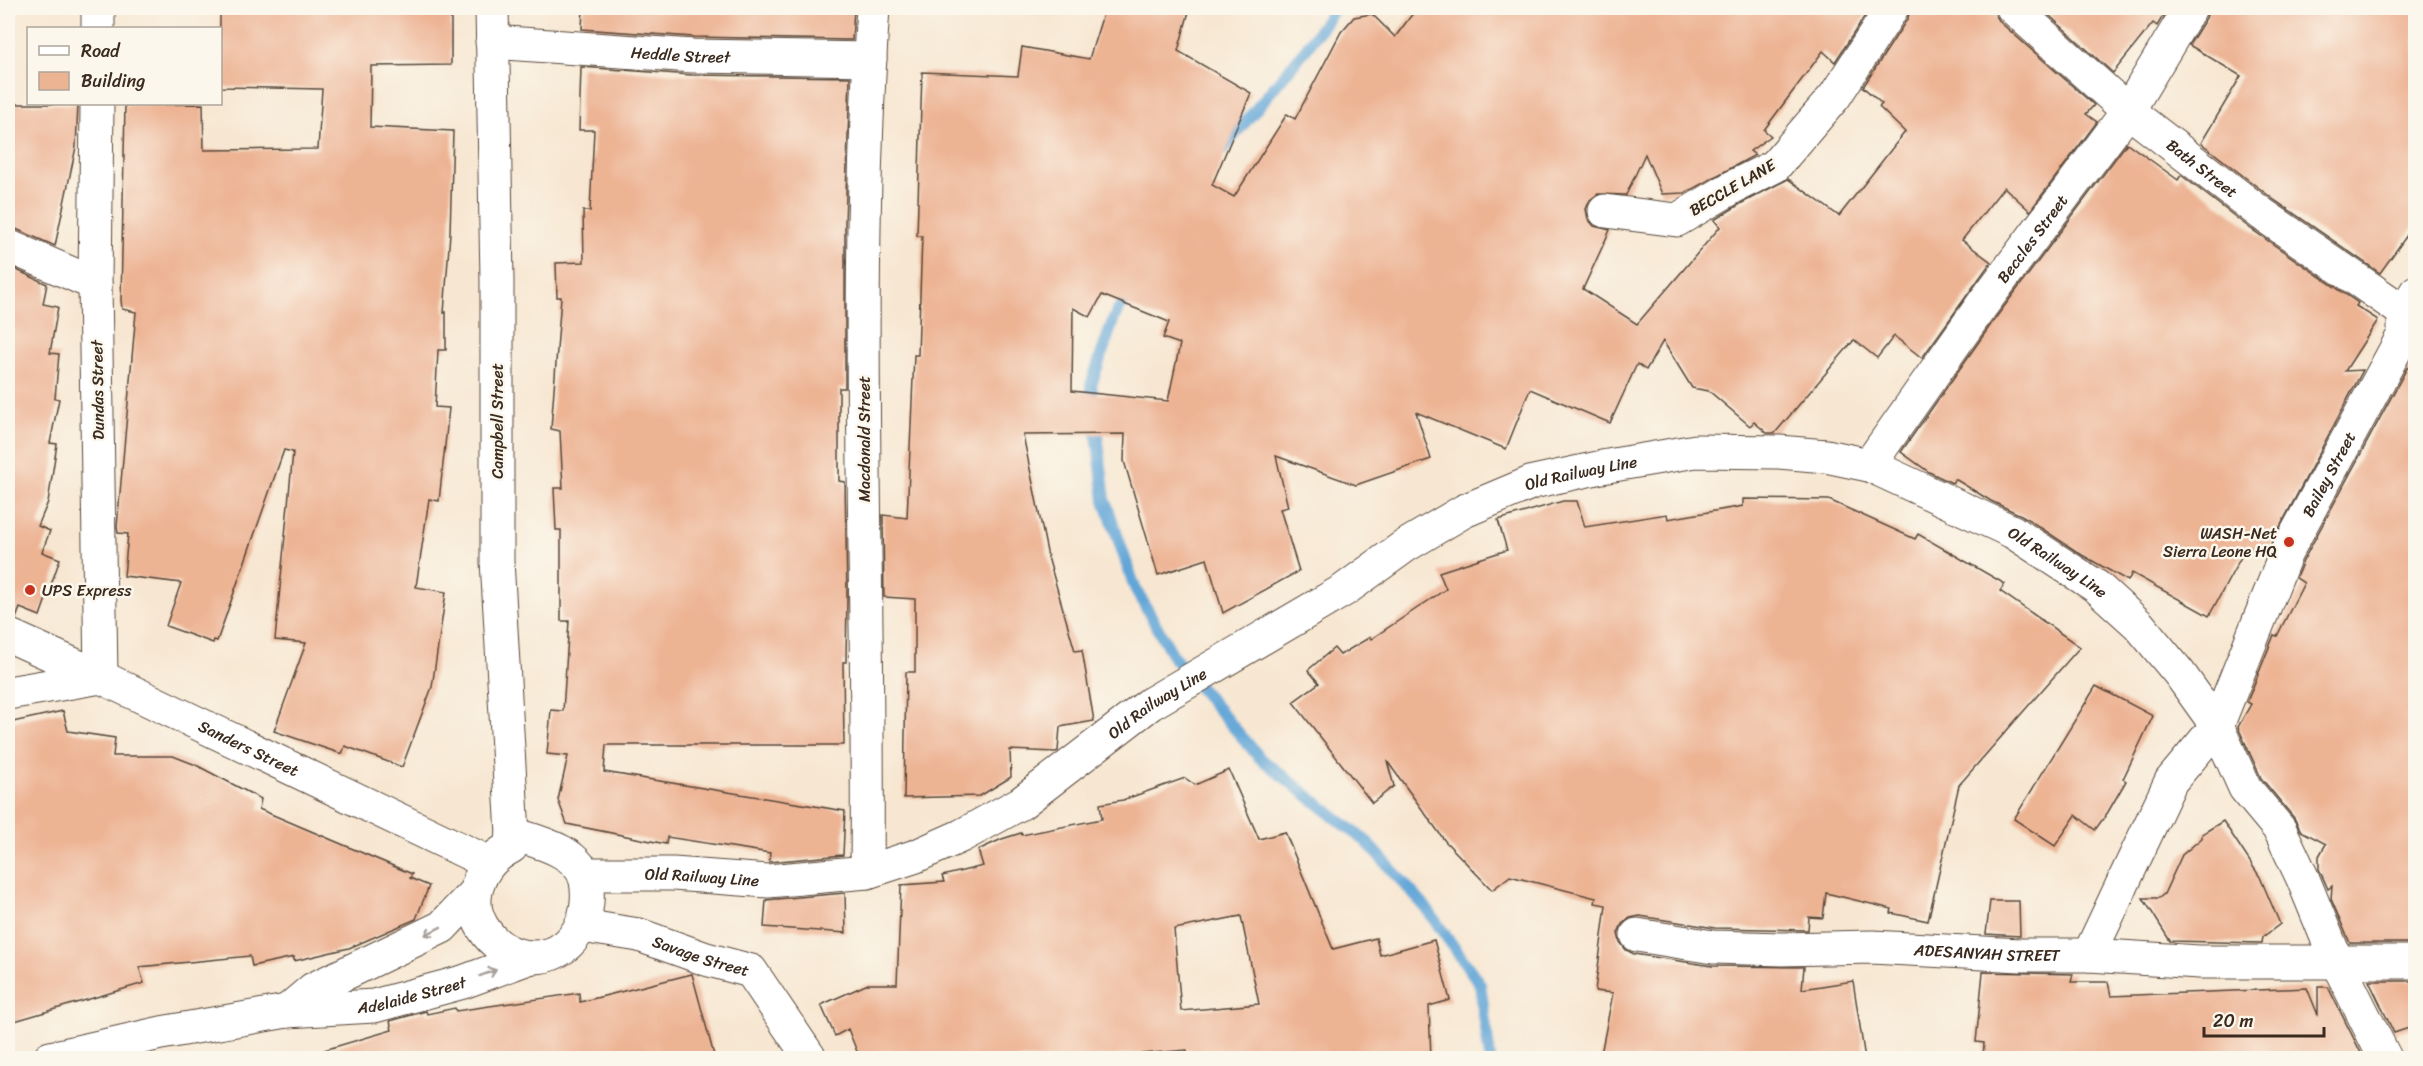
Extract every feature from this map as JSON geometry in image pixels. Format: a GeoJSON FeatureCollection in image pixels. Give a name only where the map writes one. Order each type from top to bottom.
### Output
{"type":"FeatureCollection","features":[{"type":"Feature","properties":{"kind":"street"},"geometry":{"type":"LineString","coordinates":[[98,8],[98,27]]}},
{"type":"Feature","properties":{"kind":"street","name":"Campbell Street"},"geometry":{"type":"LineString","coordinates":[[492,8],[497,280],[497,561],[513,834]]}},
{"type":"Feature","properties":{"kind":"street","name":"Macdonald Street"},"geometry":{"type":"LineString","coordinates":[[867,872],[869,721],[863,507],[863,262],[873,8]]}},
{"type":"Feature","properties":{"kind":"street","name":"BECCLE LANE"},"geometry":{"type":"LineString","coordinates":[[1605,212],[1677,220],[1732,187],[1775,166],[1834,96],[1892,8]]}},
{"type":"Feature","properties":{"kind":"street","name":"Bath Street"},"geometry":{"type":"LineString","coordinates":[[2013,8],[2128,111],[2262,214],[2410,320]]}},
{"type":"Feature","properties":{"kind":"street","name":"Beccles Street"},"geometry":{"type":"LineString","coordinates":[[1869,465],[1982,305],[2128,111],[2190,8]]}},
{"type":"Feature","properties":{"kind":"street","name":"Heddle Street"},"geometry":{"type":"LineString","coordinates":[[492,42],[693,56],[870,59]]}},
{"type":"Feature","properties":{"kind":"street","name":"Dundas Street"},"geometry":{"type":"LineString","coordinates":[[97,105],[95,284],[101,677]]}},
{"type":"Feature","properties":{"kind":"street"},"geometry":{"type":"LineString","coordinates":[[8,246],[95,284]]}},
{"type":"Feature","properties":{"kind":"street","name":"Bailey Street"},"geometry":{"type":"LineString","coordinates":[[2089,955],[2171,781],[2217,726],[2286,553],[2410,320]]}},
{"type":"Feature","properties":{"kind":"street","name":"Old Railway Line"},"geometry":{"type":"LineString","coordinates":[[584,874],[673,874],[768,881],[867,872],[916,856],[952,840],[1021,803],[1150,704],[1344,590],[1405,546],[1464,511],[1533,482],[1602,467],[1696,451],[1779,452],[1826,456],[1869,465],[2013,532],[2097,587],[2139,625],[2179,673],[2217,726],[2245,788],[2280,830],[2337,962],[2385,1059]]}},
{"type":"Feature","properties":{"kind":"street","name":"Sanders Street"},"geometry":{"type":"LineString","coordinates":[[8,635],[101,677],[489,863]]}},
{"type":"Feature","properties":{"kind":"street"},"geometry":{"type":"LineString","coordinates":[[8,693],[101,677]]}},
{"type":"Feature","properties":{"kind":"street"},"geometry":{"type":"LineString","coordinates":[[513,834],[563,852],[584,874],[588,905],[582,926],[573,939],[561,949],[531,957],[508,951],[489,937],[480,923],[475,908],[475,892],[480,876],[499,853],[511,847],[513,834]]}},
{"type":"Feature","properties":{"kind":"street","name":"Adelaide Street"},"geometry":{"type":"LineString","coordinates":[[287,1011],[313,989],[442,927],[475,892]]}},
{"type":"Feature","properties":{"kind":"street","name":"Savage Street"},"geometry":{"type":"LineString","coordinates":[[582,926],[639,935],[706,959],[751,971],[810,1059]]}},
{"type":"Feature","properties":{"kind":"street","name":"ADESANYAH STREET"},"geometry":{"type":"LineString","coordinates":[[1637,936],[1713,947],[1782,949],[1872,946],[2199,962],[2337,962]]}},
{"type":"Feature","properties":{"kind":"street","name":"Adelaide Street"},"geometry":{"type":"LineString","coordinates":[[50,1059],[161,1033],[287,1011],[374,1006],[463,982],[531,957]]}},
{"type":"Feature","properties":{"kind":"street"},"geometry":{"type":"LineString","coordinates":[[2337,962],[2415,962]]}},
{"type":"Feature","properties":{"kind":"building"},"geometry":{"type":"Polygon","coordinates":[[[220,8],[451,8],[451,65],[371,66],[370,127],[453,131],[450,233],[444,313],[446,312],[446,350],[438,350],[435,407],[449,408],[439,501],[429,499],[416,587],[446,592],[432,687],[402,767],[345,746],[342,754],[274,731],[306,643],[275,640],[293,452],[284,450],[217,641],[214,640],[213,643],[166,626],[181,583],[124,576],[128,534],[118,533],[117,527],[136,312],[122,309],[121,300],[125,105],[203,105],[204,150],[318,149],[322,89],[222,87],[222,27],[220,27],[220,8]]]}},
{"type":"Feature","properties":{"kind":"building"},"geometry":{"type":"Polygon","coordinates":[[[583,8],[854,8],[852,40],[694,37],[582,29],[583,8]]]}},
{"type":"Feature","properties":{"kind":"building"},"geometry":{"type":"Polygon","coordinates":[[[1105,8],[1190,8],[1178,51],[1251,93],[1212,185],[1234,197],[1287,114],[1295,119],[1341,32],[1354,17],[1372,14],[1395,37],[1417,8],[1870,8],[1835,62],[1823,51],[1764,130],[1771,136],[1750,151],[1755,155],[1685,193],[1662,194],[1645,154],[1626,195],[1598,194],[1590,200],[1586,209],[1588,219],[1594,226],[1610,230],[1583,289],[1637,324],[1720,227],[1714,220],[1742,203],[1788,179],[1839,216],[1905,132],[1879,107],[1882,104],[1863,87],[1908,18],[1910,8],[1995,8],[1995,14],[2000,22],[2094,105],[2086,114],[2097,122],[2030,211],[2004,187],[1962,240],[1991,262],[1922,358],[1894,336],[1877,358],[1854,340],[1775,433],[1767,433],[1754,422],[1750,426],[1709,391],[1692,388],[1663,341],[1646,370],[1637,364],[1610,423],[1530,389],[1506,449],[1416,412],[1431,459],[1356,485],[1276,456],[1288,507],[1280,509],[1299,571],[1223,613],[1207,559],[1158,575],[1124,461],[1125,434],[1023,435],[1048,557],[1075,651],[1082,650],[1094,721],[1060,727],[1058,751],[1056,752],[1010,750],[1011,777],[980,796],[904,798],[906,672],[915,672],[915,599],[884,597],[883,515],[907,518],[914,355],[918,355],[922,236],[917,236],[922,72],[1018,76],[1022,47],[1089,59],[1105,8]],[[1102,295],[1090,317],[1073,308],[1072,391],[1168,401],[1180,344],[1163,338],[1169,322],[1102,295]]]}},
{"type":"Feature","properties":{"kind":"building"},"geometry":{"type":"Polygon","coordinates":[[[2041,8],[2168,8],[2157,26],[2153,23],[2113,73],[2041,8]]]}},
{"type":"Feature","properties":{"kind":"building"},"geometry":{"type":"Polygon","coordinates":[[[2209,8],[2415,8],[2415,224],[2380,273],[2273,199],[2201,143],[2241,76],[2189,45],[2206,18],[2209,8]]]}},
{"type":"Feature","properties":{"kind":"building"},"geometry":{"type":"Polygon","coordinates":[[[581,67],[692,75],[850,77],[845,223],[845,388],[839,388],[839,481],[845,482],[847,595],[846,662],[843,662],[844,745],[606,745],[604,772],[845,811],[843,855],[769,862],[770,853],[667,837],[666,844],[567,824],[558,800],[568,756],[547,754],[551,710],[563,711],[569,621],[561,621],[561,530],[556,530],[554,488],[563,488],[560,431],[551,429],[561,297],[557,297],[556,263],[584,262],[583,211],[590,211],[594,130],[579,130],[581,67]]]}},
{"type":"Feature","properties":{"kind":"building"},"geometry":{"type":"Polygon","coordinates":[[[8,104],[78,105],[76,147],[55,246],[16,229],[8,228],[8,104]]]}},
{"type":"Feature","properties":{"kind":"building"},"geometry":{"type":"Polygon","coordinates":[[[2127,143],[2178,180],[2181,175],[2251,229],[2358,303],[2356,306],[2378,320],[2345,371],[2363,370],[2264,557],[2247,546],[2209,616],[2132,573],[2128,581],[2082,555],[2023,516],[1991,501],[1955,479],[1952,483],[1929,472],[1901,452],[1997,316],[2127,143]]]}},
{"type":"Feature","properties":{"kind":"building"},"geometry":{"type":"Polygon","coordinates":[[[8,266],[47,284],[43,304],[58,307],[50,353],[59,354],[55,398],[59,399],[50,443],[57,444],[48,502],[38,526],[50,531],[42,552],[60,559],[40,616],[20,608],[16,618],[8,616],[8,266]]]}},
{"type":"Feature","properties":{"kind":"building"},"geometry":{"type":"Polygon","coordinates":[[[2415,367],[2415,943],[2350,943],[2331,899],[2332,886],[2328,889],[2319,869],[2319,856],[2326,844],[2301,831],[2294,818],[2261,778],[2238,727],[2251,704],[2247,702],[2274,635],[2277,636],[2304,583],[2296,578],[2303,561],[2407,368],[2415,367]]]}},
{"type":"Feature","properties":{"kind":"building"},"geometry":{"type":"Polygon","coordinates":[[[1743,499],[1829,500],[1915,539],[1918,534],[2005,584],[2000,591],[2080,647],[1959,785],[1928,921],[1891,913],[1892,909],[1826,893],[1823,918],[1809,917],[1808,930],[1715,928],[1640,916],[1630,918],[1622,924],[1618,933],[1620,942],[1626,950],[1634,954],[1712,966],[1804,967],[1802,989],[1853,981],[1865,1059],[1600,1059],[1613,993],[1595,991],[1606,905],[1595,903],[1596,898],[1510,876],[1492,890],[1445,841],[1387,761],[1394,786],[1372,803],[1293,702],[1319,683],[1308,670],[1334,648],[1340,655],[1370,637],[1371,639],[1446,589],[1439,572],[1507,550],[1498,520],[1563,501],[1577,501],[1585,527],[1667,514],[1668,519],[1743,506],[1743,499]]]}},
{"type":"Feature","properties":{"kind":"building"},"geometry":{"type":"Polygon","coordinates":[[[2096,686],[2153,716],[2123,779],[2126,781],[2095,830],[2076,815],[2055,846],[2014,819],[2096,686]]]}},
{"type":"Feature","properties":{"kind":"building"},"geometry":{"type":"Polygon","coordinates":[[[63,711],[68,731],[115,738],[113,756],[173,756],[196,765],[261,799],[259,809],[412,874],[410,878],[429,886],[416,919],[349,948],[294,961],[294,957],[252,966],[250,956],[139,967],[144,983],[8,1023],[8,723],[63,711]]]}},
{"type":"Feature","properties":{"kind":"building"},"geometry":{"type":"Polygon","coordinates":[[[1229,770],[1259,839],[1285,832],[1333,949],[1376,938],[1380,955],[1434,940],[1450,1000],[1429,1006],[1431,1059],[1188,1058],[1187,1050],[1082,1059],[860,1059],[848,1029],[835,1036],[821,1005],[868,984],[897,984],[901,885],[944,882],[942,876],[983,866],[978,850],[1002,839],[1021,833],[1022,835],[1102,819],[1100,804],[1123,800],[1185,778],[1195,785],[1229,770]],[[1241,916],[1174,929],[1181,1011],[1259,1004],[1241,916]]]}},
{"type":"Feature","properties":{"kind":"building"},"geometry":{"type":"Polygon","coordinates":[[[2223,821],[2260,877],[2280,924],[2263,937],[2262,943],[2170,941],[2143,898],[2159,898],[2164,894],[2182,855],[2202,838],[2202,834],[2223,821]]]}},
{"type":"Feature","properties":{"kind":"building"},"geometry":{"type":"Polygon","coordinates":[[[845,893],[846,933],[764,927],[766,900],[845,893]]]}},
{"type":"Feature","properties":{"kind":"building"},"geometry":{"type":"Polygon","coordinates":[[[1990,901],[2019,901],[2020,936],[1986,934],[1990,901]]]}},
{"type":"Feature","properties":{"kind":"building"},"geometry":{"type":"Polygon","coordinates":[[[1983,972],[2073,974],[2071,982],[2108,982],[2111,996],[2307,988],[2318,1015],[2318,987],[2328,987],[2364,1059],[1983,1059],[1984,1043],[1976,1042],[1983,972]]]}},
{"type":"Feature","properties":{"kind":"building"},"geometry":{"type":"Polygon","coordinates":[[[692,974],[715,1059],[325,1059],[324,1050],[392,1030],[390,1021],[426,1011],[427,1014],[455,1008],[456,1011],[579,993],[580,1002],[692,974]]]}},
{"type":"Feature","properties":{"kind":"building"},"geometry":{"type":"Polygon","coordinates":[[[2369,981],[2415,981],[2415,1026],[2394,1033],[2369,981]]]}},
{"type":"Feature","properties":{"kind":"waterway"},"geometry":{"type":"LineString","coordinates":[[1222,150],[1305,50],[1335,8]]}},
{"type":"Feature","properties":{"kind":"waterway"},"geometry":{"type":"LineString","coordinates":[[1131,289],[1114,318],[1091,385],[1105,500],[1135,588],[1175,659],[1260,758],[1367,842],[1426,908],[1480,984],[1490,1058]]}},
{"type":"Feature","properties":{"kind":"place","name":"WASH-Net Sierra Leone HQ"},"geometry":{"type":"Point","coordinates":[2289,542]}},
{"type":"Feature","properties":{"kind":"place","name":"UPS Express"},"geometry":{"type":"Point","coordinates":[30,590]}}]}
